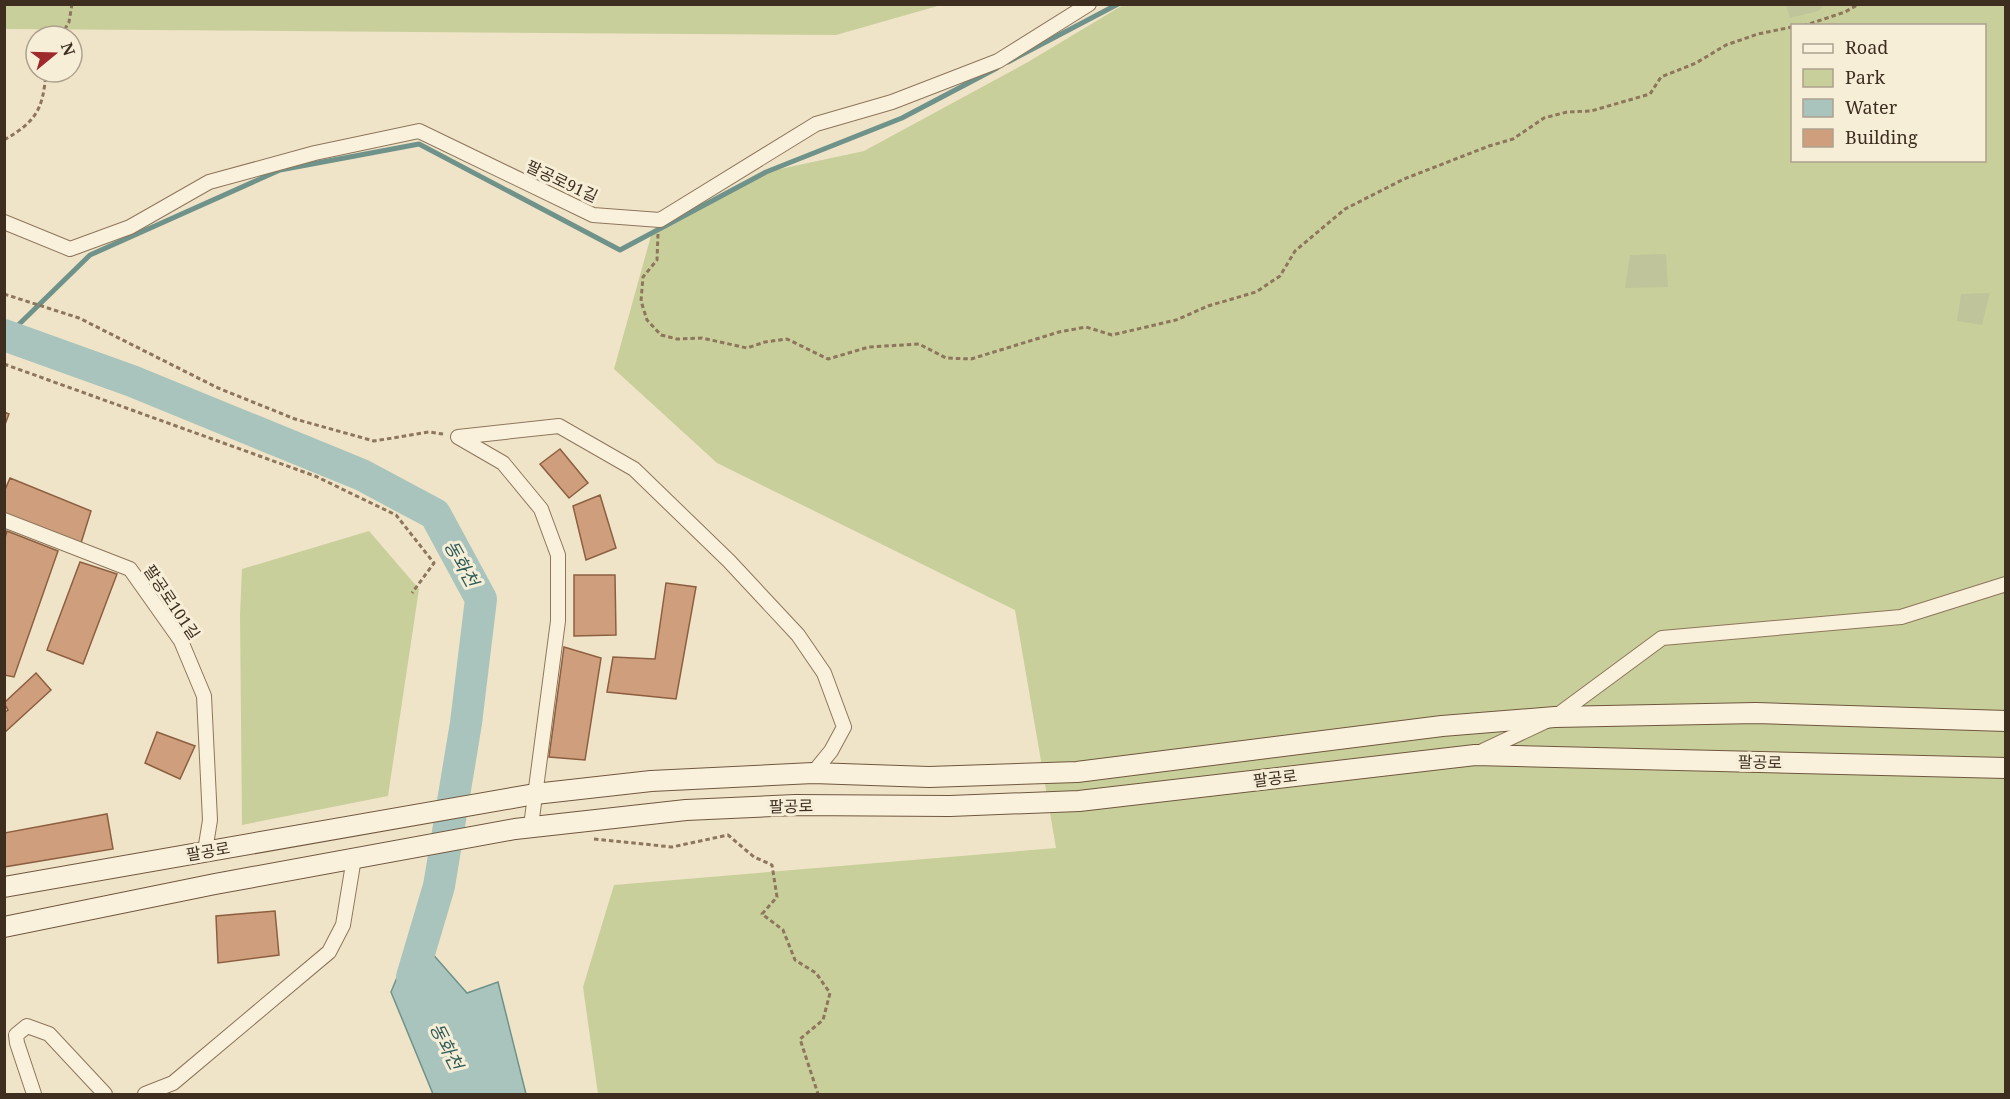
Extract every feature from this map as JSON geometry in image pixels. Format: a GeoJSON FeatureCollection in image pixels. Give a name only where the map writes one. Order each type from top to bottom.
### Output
{"type":"FeatureCollection","features":[{"type":"Feature","properties":{"kind":"main road","name":"팔공로"},"geometry":{"type":"LineString","coordinates":[[4,887],[535,795],[651,781],[813,772],[929,777],[1077,772],[1442,726],[1555,717],[1756,713],[2006,721]]}},
{"type":"Feature","properties":{"kind":"main road","name":"팔공로"},"geometry":{"type":"LineString","coordinates":[[4,927],[530,826],[686,810],[784,806],[950,806],[1079,801],[1475,755],[2006,768]]}},
{"type":"Feature","properties":{"kind":"street","name":"팔공로91길"},"geometry":{"type":"LineString","coordinates":[[4,222],[70,249],[130,227],[208,182],[315,153],[419,131],[593,215],[660,220],[816,124],[892,102],[998,61],[1089,4]]}},
{"type":"Feature","properties":{"kind":"street","name":"팔공로"},"geometry":{"type":"LineString","coordinates":[[458,437],[559,426],[634,469],[729,561],[798,634],[824,673],[844,727],[831,751],[813,772]]}},
{"type":"Feature","properties":{"kind":"street"},"geometry":{"type":"LineString","coordinates":[[458,437],[503,463],[541,509],[558,555],[558,621],[530,826]]}},
{"type":"Feature","properties":{"kind":"street","name":"팔공로101길"},"geometry":{"type":"LineString","coordinates":[[4,520],[130,569],[181,641],[204,696],[210,820],[205,852]]}},
{"type":"Feature","properties":{"kind":"street"},"geometry":{"type":"LineString","coordinates":[[1475,755],[1555,717],[1662,638],[1901,617],[2006,584]]}},
{"type":"Feature","properties":{"kind":"street"},"geometry":{"type":"LineString","coordinates":[[145,1095],[173,1083],[329,952],[343,925],[354,858]]}},
{"type":"Feature","properties":{"kind":"street"},"geometry":{"type":"LineString","coordinates":[[34,1095],[16,1035],[27,1026],[49,1034],[105,1095]]}},
{"type":"Feature","properties":{"kind":"path"},"geometry":{"type":"LineString","coordinates":[[68,24],[72,4]]}},
{"type":"Feature","properties":{"kind":"path"},"geometry":{"type":"LineString","coordinates":[[1809,24],[1845,12],[1859,4]]}},
{"type":"Feature","properties":{"kind":"path"},"geometry":{"type":"LineString","coordinates":[[659,244],[657,260],[643,277],[641,301],[647,320],[661,335],[677,339],[702,338],[747,348],[765,342],[787,339],[828,358],[869,347],[919,344],[946,358],[971,359],[1059,332],[1086,327],[1112,335],[1138,331],[1256,292],[1280,276],[1295,251],[1345,210],[1404,179],[1489,146],[1514,139],[1544,118],[1567,112],[1591,111],[1650,94],[1661,77],[1696,63],[1726,45],[1758,34],[1791,27]]}},
{"type":"Feature","properties":{"kind":"path"},"geometry":{"type":"LineString","coordinates":[[4,140],[30,123],[42,106],[45,84]]}},
{"type":"Feature","properties":{"kind":"path"},"geometry":{"type":"LineString","coordinates":[[4,294],[79,318],[218,388],[295,419],[374,441],[429,432],[458,437]]}},
{"type":"Feature","properties":{"kind":"path"},"geometry":{"type":"LineString","coordinates":[[4,364],[315,476],[396,515],[434,564],[412,593]]}},
{"type":"Feature","properties":{"kind":"path"},"geometry":{"type":"LineString","coordinates":[[591,834],[595,841],[672,847],[728,835],[754,857],[772,865],[777,897],[762,914],[783,930],[795,960],[816,974],[830,993],[823,1020],[800,1039],[818,1095]]}},
{"type":"Feature","properties":{"kind":"green space"},"geometry":{"type":"Polygon","coordinates":[[[5,4],[941,4],[836,35],[84,30],[84,24],[24,24],[24,29],[5,29],[5,4]]]}},
{"type":"Feature","properties":{"kind":"green space"},"geometry":{"type":"Polygon","coordinates":[[[1786,4],[1824,5],[1818,11],[1790,18],[1786,4]]]}},
{"type":"Feature","properties":{"kind":"green space"},"geometry":{"type":"Polygon","coordinates":[[[1123,5],[2005,5],[2005,1094],[598,1094],[583,987],[614,885],[1056,848],[1015,610],[717,463],[614,369],[652,232],[766,172],[864,151],[1028,62],[1123,5]]]}},
{"type":"Feature","properties":{"kind":"green space"},"geometry":{"type":"Polygon","coordinates":[[[1666,254],[1668,287],[1625,288],[1630,255],[1666,254]]]}},
{"type":"Feature","properties":{"kind":"green space"},"geometry":{"type":"Polygon","coordinates":[[[1990,293],[1982,325],[1957,321],[1961,294],[1990,293]]]}},
{"type":"Feature","properties":{"kind":"green space"},"geometry":{"type":"Polygon","coordinates":[[[369,531],[419,589],[388,796],[242,825],[240,615],[242,569],[369,531]]]}},
{"type":"Feature","properties":{"kind":"water"},"geometry":{"type":"Polygon","coordinates":[[[415,934],[467,993],[498,982],[526,1094],[433,1094],[391,992],[415,934]]]}},
{"type":"Feature","properties":{"kind":"building"},"geometry":{"type":"Polygon","coordinates":[[[4,412],[9,414],[4,427],[4,412]]]}},
{"type":"Feature","properties":{"kind":"building"},"geometry":{"type":"Polygon","coordinates":[[[560,449],[588,483],[569,498],[540,464],[560,449]]]}},
{"type":"Feature","properties":{"kind":"building"},"geometry":{"type":"Polygon","coordinates":[[[10,478],[91,511],[81,543],[4,515],[4,492],[10,478]]]}},
{"type":"Feature","properties":{"kind":"building"},"geometry":{"type":"Polygon","coordinates":[[[600,495],[616,548],[586,560],[573,506],[600,495]]]}},
{"type":"Feature","properties":{"kind":"building"},"geometry":{"type":"Polygon","coordinates":[[[7,531],[58,551],[14,677],[4,675],[4,541],[7,531]]]}},
{"type":"Feature","properties":{"kind":"building"},"geometry":{"type":"Polygon","coordinates":[[[80,562],[117,574],[83,664],[47,650],[80,562]]]}},
{"type":"Feature","properties":{"kind":"building"},"geometry":{"type":"Polygon","coordinates":[[[574,575],[615,575],[616,635],[574,636],[574,575]]]}},
{"type":"Feature","properties":{"kind":"building"},"geometry":{"type":"Polygon","coordinates":[[[666,583],[696,587],[676,699],[607,692],[613,657],[655,659],[666,583]]]}},
{"type":"Feature","properties":{"kind":"building"},"geometry":{"type":"Polygon","coordinates":[[[564,647],[601,658],[585,760],[549,757],[564,647]]]}},
{"type":"Feature","properties":{"kind":"building"},"geometry":{"type":"Polygon","coordinates":[[[36,673],[51,690],[4,733],[4,713],[8,710],[4,703],[36,673]]]}},
{"type":"Feature","properties":{"kind":"building"},"geometry":{"type":"Polygon","coordinates":[[[157,732],[195,746],[180,779],[145,763],[157,732]]]}},
{"type":"Feature","properties":{"kind":"building"},"geometry":{"type":"Polygon","coordinates":[[[107,814],[113,849],[4,867],[4,833],[107,814]]]}},
{"type":"Feature","properties":{"kind":"building"},"geometry":{"type":"Polygon","coordinates":[[[275,911],[279,955],[218,963],[216,916],[275,911]]]}},
{"type":"Feature","properties":{"kind":"waterway"},"geometry":{"type":"LineString","coordinates":[[1008,62],[1118,4]]}},
{"type":"Feature","properties":{"kind":"waterway"},"geometry":{"type":"LineString","coordinates":[[7,336],[90,255],[280,170],[419,144],[620,250],[766,172],[902,118],[997,68]]}},
{"type":"Feature","properties":{"kind":"waterway","name":"동화천"},"geometry":{"type":"LineString","coordinates":[[4,335],[132,381],[362,475],[435,514],[481,599],[466,723],[439,886],[412,977],[414,982]]}}]}
